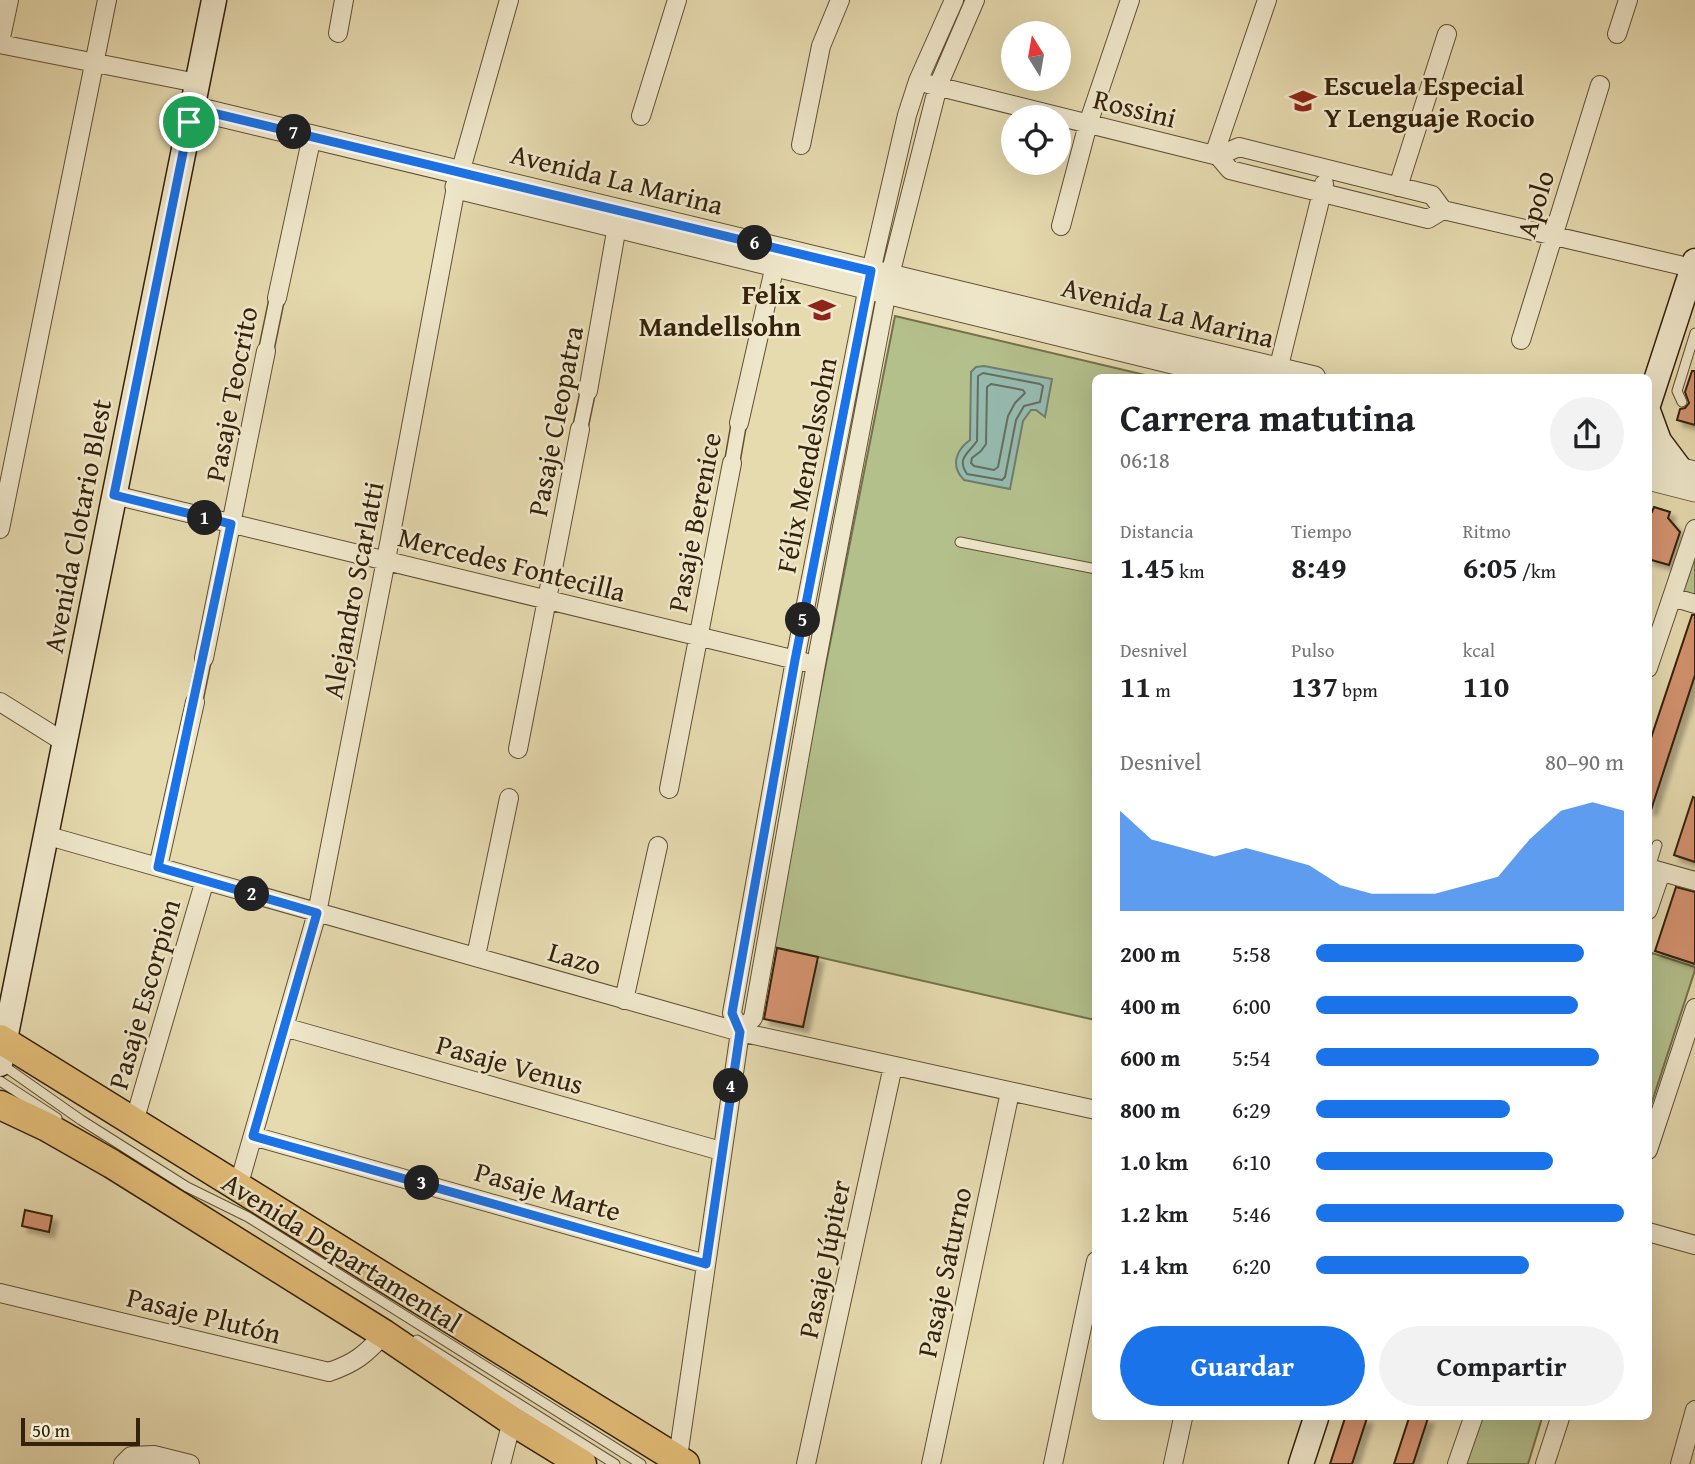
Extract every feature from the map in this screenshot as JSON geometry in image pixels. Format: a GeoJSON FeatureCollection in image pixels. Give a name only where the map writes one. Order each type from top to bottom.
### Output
{"type":"FeatureCollection","features":[{"type":"Feature","properties":{"kind":"main road","name":"Avenida Clotario Blest"},"geometry":{"type":"LineString","coordinates":[[1,1055],[214,0]]}},
{"type":"Feature","properties":{"kind":"main road"},"geometry":{"type":"LineString","coordinates":[[1652,393],[1694,265]]}},
{"type":"Feature","properties":{"kind":"main road"},"geometry":{"type":"LineString","coordinates":[[1652,422],[1659,441],[1688,471]]}},
{"type":"Feature","properties":{"kind":"main road","name":"Avenida Departamental"},"geometry":{"type":"LineString","coordinates":[[1,1055],[134,1122],[680,1463]]}},
{"type":"Feature","properties":{"kind":"main road","name":"Avenida Departamental"},"geometry":{"type":"LineString","coordinates":[[0,1105],[81,1145],[396,1334],[512,1421],[582,1464]]}},
{"type":"Feature","properties":{"kind":"main road"},"geometry":{"type":"LineString","coordinates":[[1301,1464],[1315,1420]]}},
{"type":"Feature","properties":{"kind":"street"},"geometry":{"type":"LineString","coordinates":[[9,0],[0,43],[197,83]]}},
{"type":"Feature","properties":{"kind":"street"},"geometry":{"type":"LineString","coordinates":[[0,529],[107,0]]}},
{"type":"Feature","properties":{"kind":"street"},"geometry":{"type":"LineString","coordinates":[[338,33],[344,0]]}},
{"type":"Feature","properties":{"kind":"street","name":"Alejandro Scarlatti"},"geometry":{"type":"LineString","coordinates":[[238,1187],[317,913],[458,179],[509,0]]}},
{"type":"Feature","properties":{"kind":"street"},"geometry":{"type":"LineString","coordinates":[[641,116],[677,0]]}},
{"type":"Feature","properties":{"kind":"street"},"geometry":{"type":"LineString","coordinates":[[801,145],[821,46],[840,0]]}},
{"type":"Feature","properties":{"kind":"street","name":"Félix Mendelssohn"},"geometry":{"type":"LineString","coordinates":[[740,1032],[753,1018],[817,664],[907,115],[918,81],[954,0]]}},
{"type":"Feature","properties":{"kind":"street","name":"Félix Mendelssohn"},"geometry":{"type":"LineString","coordinates":[[680,1463],[721,1151],[740,1032],[732,1013],[795,660],[879,282],[938,86],[975,0]]}},
{"type":"Feature","properties":{"kind":"street"},"geometry":{"type":"LineString","coordinates":[[1061,226],[1088,124],[1130,0]]}},
{"type":"Feature","properties":{"kind":"street"},"geometry":{"type":"LineString","coordinates":[[1216,156],[1267,0]]}},
{"type":"Feature","properties":{"kind":"street"},"geometry":{"type":"LineString","coordinates":[[1617,34],[1628,0]]}},
{"type":"Feature","properties":{"kind":"street"},"geometry":{"type":"LineString","coordinates":[[1398,187],[1447,34]]}},
{"type":"Feature","properties":{"kind":"street","name":"Rossini"},"geometry":{"type":"LineString","coordinates":[[918,81],[1216,156],[1230,170],[1321,193],[1428,219],[1443,210]]}},
{"type":"Feature","properties":{"kind":"street","name":"Apolo"},"geometry":{"type":"LineString","coordinates":[[1521,340],[1600,85]]}},
{"type":"Feature","properties":{"kind":"street","name":"Avenida La Marina"},"geometry":{"type":"LineString","coordinates":[[191,115],[1189,357],[1277,374]]}},
{"type":"Feature","properties":{"kind":"street","name":"Pasaje Teocrito"},"geometry":{"type":"LineString","coordinates":[[158,867],[195,702],[309,143]]}},
{"type":"Feature","properties":{"kind":"street","name":"Rossini"},"geometry":{"type":"LineString","coordinates":[[1216,156],[1239,147],[1432,195],[1443,210],[1694,265]]}},
{"type":"Feature","properties":{"kind":"street"},"geometry":{"type":"LineString","coordinates":[[1277,374],[1328,170]]}},
{"type":"Feature","properties":{"kind":"street","name":"Avenida La Marina"},"geometry":{"type":"LineString","coordinates":[[458,179],[617,226],[706,240],[775,265],[879,282]]}},
{"type":"Feature","properties":{"kind":"street","name":"Pasaje Cleopatra"},"geometry":{"type":"LineString","coordinates":[[518,749],[588,391],[617,226]]}},
{"type":"Feature","properties":{"kind":"street","name":"Pasaje Berenice"},"geometry":{"type":"LineString","coordinates":[[669,789],[740,423],[775,265]]}},
{"type":"Feature","properties":{"kind":"street","name":"Avenida La Marina"},"geometry":{"type":"LineString","coordinates":[[1189,357],[1229,374]]}},
{"type":"Feature","properties":{"kind":"street"},"geometry":{"type":"LineString","coordinates":[[1652,462],[1688,471]]}},
{"type":"Feature","properties":{"kind":"street"},"geometry":{"type":"LineString","coordinates":[[1652,479],[1695,490]]}},
{"type":"Feature","properties":{"kind":"street","name":"Mercedes Fontecilla"},"geometry":{"type":"LineString","coordinates":[[114,495],[817,664]]}},
{"type":"Feature","properties":{"kind":"street"},"geometry":{"type":"LineString","coordinates":[[1652,656],[1695,528]]}},
{"type":"Feature","properties":{"kind":"street"},"geometry":{"type":"LineString","coordinates":[[1672,597],[1695,604]]}},
{"type":"Feature","properties":{"kind":"street"},"geometry":{"type":"LineString","coordinates":[[0,702],[64,742]]}},
{"type":"Feature","properties":{"kind":"street"},"geometry":{"type":"LineString","coordinates":[[476,956],[509,798]]}},
{"type":"Feature","properties":{"kind":"street","name":"Lazo"},"geometry":{"type":"LineString","coordinates":[[45,835],[740,1032],[1092,1109]]}},
{"type":"Feature","properties":{"kind":"street"},"geometry":{"type":"LineString","coordinates":[[624,1000],[658,846]]}},
{"type":"Feature","properties":{"kind":"street"},"geometry":{"type":"LineString","coordinates":[[1653,869],[1695,881]]}},
{"type":"Feature","properties":{"kind":"street","name":"Pasaje Escorpion"},"geometry":{"type":"LineString","coordinates":[[134,1122],[205,880]]}},
{"type":"Feature","properties":{"kind":"street"},"geometry":{"type":"LineString","coordinates":[[1652,1138],[1695,1008]]}},
{"type":"Feature","properties":{"kind":"street","name":"Pasaje Venus"},"geometry":{"type":"LineString","coordinates":[[284,1027],[721,1151]]}},
{"type":"Feature","properties":{"kind":"street","name":"Pasaje Júpiter"},"geometry":{"type":"LineString","coordinates":[[806,1464],[893,1066]]}},
{"type":"Feature","properties":{"kind":"street","name":"Pasaje Saturno"},"geometry":{"type":"LineString","coordinates":[[931,1464],[1010,1091]]}},
{"type":"Feature","properties":{"kind":"street","name":"Pasaje Marte"},"geometry":{"type":"LineString","coordinates":[[253,1136],[706,1264]]}},
{"type":"Feature","properties":{"kind":"street"},"geometry":{"type":"LineString","coordinates":[[1652,1233],[1695,1245]]}},
{"type":"Feature","properties":{"kind":"street"},"geometry":{"type":"LineString","coordinates":[[1053,1464],[1092,1280]]}},
{"type":"Feature","properties":{"kind":"street","name":"Pasaje Plutón"},"geometry":{"type":"LineString","coordinates":[[0,1293],[329,1372],[351,1364],[396,1334]]}},
{"type":"Feature","properties":{"kind":"street"},"geometry":{"type":"LineString","coordinates":[[1681,1464],[1695,1410]]}},
{"type":"Feature","properties":{"kind":"street"},"geometry":{"type":"LineString","coordinates":[[1172,1464],[1183,1420]]}},
{"type":"Feature","properties":{"kind":"street"},"geometry":{"type":"LineString","coordinates":[[1457,1464],[1472,1420]]}},
{"type":"Feature","properties":{"kind":"street"},"geometry":{"type":"LineString","coordinates":[[1545,1464],[1559,1420]]}},
{"type":"Feature","properties":{"kind":"street"},"geometry":{"type":"LineString","coordinates":[[501,1464],[512,1421]]}},
{"type":"Feature","properties":{"kind":"street"},"geometry":{"type":"LineString","coordinates":[[127,1460],[154,1455],[190,1464]]}},
{"type":"Feature","properties":{"kind":"lane"},"geometry":{"type":"LineString","coordinates":[[1682,402],[1677,391],[1695,333]]}},
{"type":"Feature","properties":{"kind":"lane"},"geometry":{"type":"LineString","coordinates":[[960,542],[1092,568]]}},
{"type":"Feature","properties":{"kind":"lane"},"geometry":{"type":"LineString","coordinates":[[1653,869],[1657,845]]}},
{"type":"Feature","properties":{"kind":"lane"},"geometry":{"type":"LineString","coordinates":[[1,1055],[60,1105],[160,1170],[187,1187],[248,1217],[640,1464]]}},
{"type":"Feature","properties":{"kind":"lane"},"geometry":{"type":"LineString","coordinates":[[0,1080],[67,1124]]}},
{"type":"Feature","properties":{"kind":"lane"},"geometry":{"type":"LineString","coordinates":[[101,1146],[194,1202]]}},
{"type":"Feature","properties":{"kind":"lane"},"geometry":{"type":"LineString","coordinates":[[396,1334],[615,1464]]}},
{"type":"Feature","properties":{"kind":"green space"},"geometry":{"type":"Polygon","coordinates":[[[895,316],[1141,374],[1092,374],[1092,1019],[770,946],[895,316]]]}},
{"type":"Feature","properties":{"kind":"green space"},"geometry":{"type":"Polygon","coordinates":[[[1695,546],[1695,600],[1680,595],[1695,546]]]}},
{"type":"Feature","properties":{"kind":"green space"},"geometry":{"type":"Polygon","coordinates":[[[1652,953],[1695,967],[1652,1102],[1652,953]]]}},
{"type":"Feature","properties":{"kind":"green space"},"geometry":{"type":"Polygon","coordinates":[[[1479,1420],[1541,1420],[1528,1464],[1466,1464],[1479,1420]]]}},
{"type":"Feature","properties":{"kind":"water"},"geometry":{"type":"Polygon","coordinates":[[[984,366],[1052,379],[1045,417],[1036,410],[1031,410],[1023,421],[1010,489],[964,480],[957,469],[958,453],[970,440],[971,372],[976,367],[984,366]]]}},
{"type":"Feature","properties":{"kind":"building"},"geometry":{"type":"Polygon","coordinates":[[[1692,371],[1695,371],[1695,425],[1677,420],[1680,409],[1689,403],[1685,392],[1692,371]]]}},
{"type":"Feature","properties":{"kind":"building"},"geometry":{"type":"Polygon","coordinates":[[[1654,507],[1670,512],[1668,518],[1680,532],[1669,565],[1652,560],[1654,507]]]}},
{"type":"Feature","properties":{"kind":"building"},"geometry":{"type":"Polygon","coordinates":[[[1692,615],[1695,615],[1695,675],[1652,807],[1652,735],[1692,615]]]}},
{"type":"Feature","properties":{"kind":"building"},"geometry":{"type":"Polygon","coordinates":[[[1693,797],[1695,798],[1695,862],[1674,855],[1693,797]]]}},
{"type":"Feature","properties":{"kind":"building"},"geometry":{"type":"Polygon","coordinates":[[[1676,887],[1695,892],[1695,964],[1655,951],[1676,887]]]}},
{"type":"Feature","properties":{"kind":"building"},"geometry":{"type":"Polygon","coordinates":[[[777,948],[818,957],[803,1027],[764,1019],[777,948]]]}},
{"type":"Feature","properties":{"kind":"building"},"geometry":{"type":"Polygon","coordinates":[[[25,1210],[52,1216],[49,1232],[22,1226],[25,1210]]]}},
{"type":"Feature","properties":{"kind":"building"},"geometry":{"type":"Polygon","coordinates":[[[1344,1420],[1366,1420],[1352,1464],[1330,1464],[1344,1420]]]}},
{"type":"Feature","properties":{"kind":"building"},"geometry":{"type":"Polygon","coordinates":[[[1408,1420],[1427,1420],[1413,1464],[1394,1464],[1408,1420]]]}},
{"type":"Feature","properties":{"kind":"place","name":"Escuela Especial Y Lenguaje Rocio"},"geometry":{"type":"Point","coordinates":[1303,101]}},
{"type":"Feature","properties":{"kind":"place","name":"Felix Mandellsohn"},"geometry":{"type":"Point","coordinates":[822,310]}},
{"type":"Feature","properties":{"kind":"route"},"geometry":{"type":"LineString","coordinates":[[192,108],[871,271],[795,660],[732,1013],[740,1032],[706,1264],[253,1136],[317,913],[158,867],[231,524],[114,495],[189,122],[192,108]]}}]}
